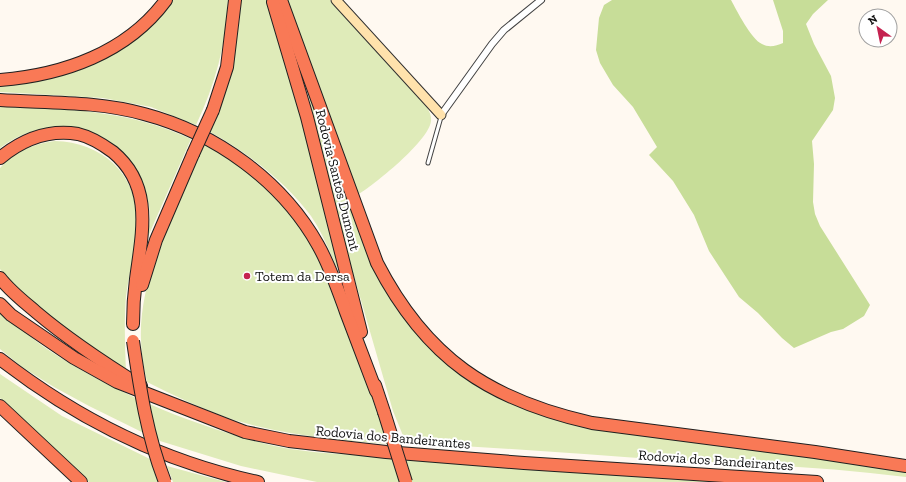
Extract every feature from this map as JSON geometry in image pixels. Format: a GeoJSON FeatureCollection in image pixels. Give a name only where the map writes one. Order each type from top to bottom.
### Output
{"type":"FeatureCollection","features":[{"type":"Feature","properties":{"kind":"highway"},"geometry":{"type":"LineString","coordinates":[[0,80],[41,75],[63,69],[103,54],[136,32],[149,21],[166,0]]}},
{"type":"Feature","properties":{"kind":"highway"},"geometry":{"type":"LineString","coordinates":[[133,324],[146,267],[156,240],[213,110],[227,67],[235,0]]}},
{"type":"Feature","properties":{"kind":"highway","name":"Rodovia Santos Dumont"},"geometry":{"type":"LineString","coordinates":[[273,0],[307,117],[376,391],[406,482]]}},
{"type":"Feature","properties":{"kind":"highway"},"geometry":{"type":"LineString","coordinates":[[281,0],[377,263],[393,294],[414,323],[439,350],[467,372],[487,386],[520,402],[562,416],[592,423],[815,452],[906,466]]}},
{"type":"Feature","properties":{"kind":"highway"},"geometry":{"type":"LineString","coordinates":[[0,100],[87,104],[144,114],[165,120],[209,139],[233,154],[265,180],[288,203],[304,222],[319,246],[333,277],[376,391]]}},
{"type":"Feature","properties":{"kind":"highway"},"geometry":{"type":"LineString","coordinates":[[0,158],[30,138],[48,133],[68,132],[93,139],[120,158],[127,167],[138,188],[143,209],[144,230],[133,298],[133,341],[139,383],[149,434],[165,482]]}},
{"type":"Feature","properties":{"kind":"highway"},"geometry":{"type":"LineString","coordinates":[[0,278],[23,301],[79,346],[167,402]]}},
{"type":"Feature","properties":{"kind":"highway","name":"Rodovia dos Bandeirantes"},"geometry":{"type":"LineString","coordinates":[[0,304],[11,314],[74,358],[117,382],[245,432],[289,441],[379,451],[524,463],[817,482]]}},
{"type":"Feature","properties":{"kind":"highway"},"geometry":{"type":"LineString","coordinates":[[0,359],[52,395],[103,427],[181,459],[233,477],[258,482]]}},
{"type":"Feature","properties":{"kind":"highway"},"geometry":{"type":"LineString","coordinates":[[0,406],[81,482]]}},
{"type":"Feature","properties":{"kind":"street"},"geometry":{"type":"LineString","coordinates":[[336,0],[441,115],[492,44],[504,30],[541,0]]}},
{"type":"Feature","properties":{"kind":"lane"},"geometry":{"type":"LineString","coordinates":[[428,163],[441,115]]}},
{"type":"Feature","properties":{"kind":"green space"},"geometry":{"type":"Polygon","coordinates":[[[172,0],[228,0],[222,49],[209,95],[196,125],[151,107],[103,98],[0,92],[0,84],[51,76],[159,16],[172,0]]]}},
{"type":"Feature","properties":{"kind":"green space"},"geometry":{"type":"Polygon","coordinates":[[[241,0],[268,0],[294,86],[339,266],[337,268],[315,222],[290,191],[252,158],[210,132],[227,84],[235,50],[241,0]]]}},
{"type":"Feature","properties":{"kind":"green space"},"geometry":{"type":"Polygon","coordinates":[[[286,0],[330,0],[424,102],[430,113],[431,121],[428,130],[421,140],[400,162],[356,196],[286,0]]]}},
{"type":"Feature","properties":{"kind":"green space"},"geometry":{"type":"Polygon","coordinates":[[[612,0],[731,0],[753,37],[762,44],[775,46],[783,43],[783,31],[773,0],[828,0],[813,14],[806,24],[814,44],[831,76],[835,98],[833,110],[812,141],[814,164],[813,202],[815,214],[820,226],[870,305],[864,316],[843,329],[831,332],[794,348],[739,297],[709,251],[694,215],[673,181],[649,155],[657,147],[633,107],[613,85],[600,63],[596,50],[599,18],[604,5],[612,0]]]}},
{"type":"Feature","properties":{"kind":"green space"},"geometry":{"type":"Polygon","coordinates":[[[303,74],[372,262],[381,282],[393,300],[506,401],[550,417],[626,433],[811,457],[906,472],[906,477],[787,466],[406,443],[393,411],[349,259],[303,74]]]}},
{"type":"Feature","properties":{"kind":"green space"},"geometry":{"type":"Polygon","coordinates":[[[0,105],[73,110],[121,117],[168,129],[191,139],[147,239],[150,222],[150,210],[141,180],[129,159],[112,143],[92,132],[70,127],[46,128],[23,135],[0,148],[0,105]]]}},
{"type":"Feature","properties":{"kind":"green space"},"geometry":{"type":"Polygon","coordinates":[[[55,141],[72,143],[103,155],[115,165],[125,178],[132,192],[136,209],[137,227],[126,296],[126,372],[76,338],[27,299],[0,269],[0,168],[12,157],[25,149],[39,144],[55,141]]]}},
{"type":"Feature","properties":{"kind":"green space"},"geometry":{"type":"Polygon","coordinates":[[[205,143],[244,169],[268,189],[299,224],[315,249],[333,291],[390,444],[350,441],[272,430],[234,420],[212,412],[147,382],[142,356],[141,340],[142,316],[146,291],[162,238],[183,188],[205,143]]]}},
{"type":"Feature","properties":{"kind":"green space"},"geometry":{"type":"Polygon","coordinates":[[[0,312],[47,349],[97,379],[151,405],[178,416],[262,443],[300,450],[339,454],[397,457],[587,472],[758,482],[317,482],[241,466],[160,441],[89,406],[22,367],[0,349],[0,312]]]}},
{"type":"Feature","properties":{"kind":"green space"},"geometry":{"type":"Polygon","coordinates":[[[0,374],[62,416],[150,459],[158,482],[89,482],[0,398],[0,374]]]}},
{"type":"Feature","properties":{"kind":"green space"},"geometry":{"type":"Polygon","coordinates":[[[167,466],[226,482],[173,482],[167,466]]]}},
{"type":"Feature","properties":{"kind":"place","name":"Totem da Dersa"},"geometry":{"type":"Point","coordinates":[247,276]}}]}
